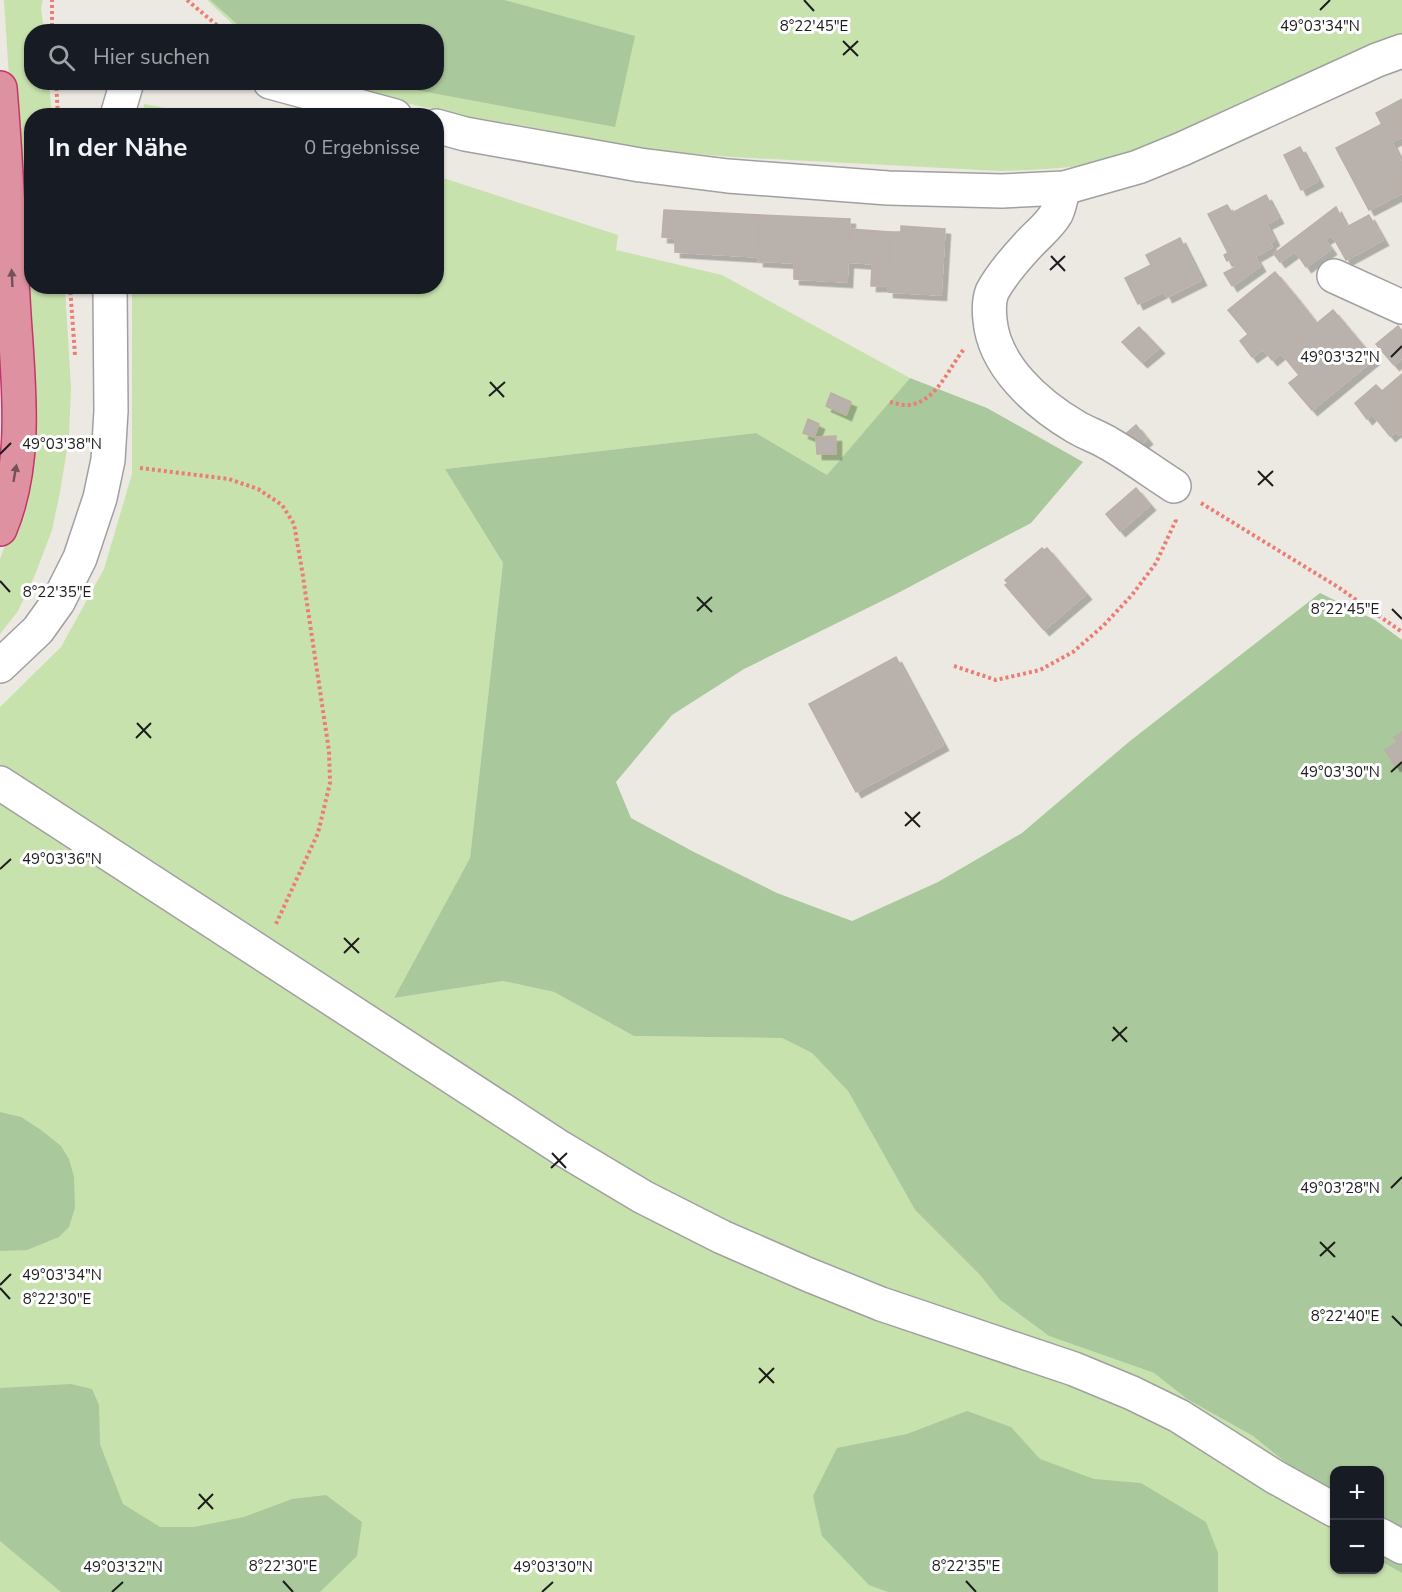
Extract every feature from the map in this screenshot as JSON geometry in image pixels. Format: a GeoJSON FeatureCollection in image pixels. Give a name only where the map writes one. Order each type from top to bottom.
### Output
{"type":"FeatureCollection","features":[{"type":"Feature","properties":{"kind":"highway"},"geometry":{"type":"LineString","coordinates":[[0,88],[18,392],[18,441],[16,470],[6,515],[0,529]]}},
{"type":"Feature","properties":{"kind":"street"},"geometry":{"type":"LineString","coordinates":[[444,128],[475,136],[640,165],[728,176],[900,188],[1002,191],[1064,188],[1138,167],[1377,60],[1402,51]]}},
{"type":"Feature","properties":{"kind":"street"},"geometry":{"type":"LineString","coordinates":[[120,108],[125,90]]}},
{"type":"Feature","properties":{"kind":"street"},"geometry":{"type":"LineString","coordinates":[[299,90],[366,108]]}},
{"type":"Feature","properties":{"kind":"street"},"geometry":{"type":"LineString","coordinates":[[1064,188],[1056,214],[1000,279],[991,295],[992,334],[1010,370],[1048,409],[1109,443],[1174,486]]}},
{"type":"Feature","properties":{"kind":"street"},"geometry":{"type":"LineString","coordinates":[[1334,276],[1402,308]]}},
{"type":"Feature","properties":{"kind":"street"},"geometry":{"type":"LineString","coordinates":[[0,666],[38,630],[58,603],[80,558],[100,498],[108,460],[111,411],[110,294]]}},
{"type":"Feature","properties":{"kind":"street"},"geometry":{"type":"LineString","coordinates":[[0,783],[561,1148],[643,1197],[722,1237],[881,1304],[1074,1369],[1132,1393],[1179,1416],[1275,1477],[1330,1507]]}},
{"type":"Feature","properties":{"kind":"street"},"geometry":{"type":"LineString","coordinates":[[1384,1537],[1402,1547]]}},
{"type":"Feature","properties":{"kind":"path"},"geometry":{"type":"LineString","coordinates":[[52,0],[52,24]]}},
{"type":"Feature","properties":{"kind":"path"},"geometry":{"type":"LineString","coordinates":[[187,0],[216,24]]}},
{"type":"Feature","properties":{"kind":"path"},"geometry":{"type":"LineString","coordinates":[[56,90],[58,108]]}},
{"type":"Feature","properties":{"kind":"path"},"geometry":{"type":"LineString","coordinates":[[71,294],[75,355]]}},
{"type":"Feature","properties":{"kind":"path"},"geometry":{"type":"LineString","coordinates":[[890,402],[907,405],[921,401],[935,392],[943,380]]}},
{"type":"Feature","properties":{"kind":"path"},"geometry":{"type":"LineString","coordinates":[[108,460],[144,470],[229,479],[258,489],[282,506],[294,524],[329,752],[330,783],[318,833],[262,953]]}},
{"type":"Feature","properties":{"kind":"path"},"geometry":{"type":"LineString","coordinates":[[1174,486],[1338,587],[1402,632]]}},
{"type":"Feature","properties":{"kind":"path"},"geometry":{"type":"LineString","coordinates":[[954,666],[996,680],[1040,670],[1072,652],[1103,626],[1132,595],[1155,562],[1176,520],[1174,486]]}},
{"type":"Feature","properties":{"kind":"green space"},"geometry":{"type":"Polygon","coordinates":[[[4,0],[43,0],[41,8],[43,24],[24,24],[24,90],[50,90],[51,108],[24,108],[24,294],[65,294],[71,388],[69,437],[52,530],[18,611],[0,634],[0,559],[18,511],[12,126],[4,0]]]}},
{"type":"Feature","properties":{"kind":"green space"},"geometry":{"type":"Polygon","coordinates":[[[207,0],[1402,0],[1402,38],[1135,152],[1078,166],[1000,171],[645,150],[469,117],[444,111],[444,108],[428,108],[348,90],[444,90],[444,24],[233,24],[207,0]]]}},
{"type":"Feature","properties":{"kind":"green space"},"geometry":{"type":"Polygon","coordinates":[[[210,0],[504,0],[635,36],[615,127],[416,90],[444,90],[444,24],[237,24],[210,0]]]}},
{"type":"Feature","properties":{"kind":"green space"},"geometry":{"type":"Polygon","coordinates":[[[144,104],[165,108],[144,108],[144,104]]]}},
{"type":"Feature","properties":{"kind":"green space"},"geometry":{"type":"Polygon","coordinates":[[[444,178],[618,235],[616,250],[722,275],[910,378],[827,475],[756,433],[445,469],[503,563],[470,858],[394,998],[503,981],[554,992],[634,1036],[782,1038],[812,1053],[848,1091],[915,1210],[980,1275],[1000,1300],[1049,1336],[1154,1373],[1187,1399],[1253,1436],[1323,1493],[1330,1504],[1330,1574],[1384,1574],[1384,1563],[1402,1573],[1402,1592],[0,1592],[0,707],[61,647],[104,569],[132,474],[132,294],[444,294],[444,178]]]}},
{"type":"Feature","properties":{"kind":"green space"},"geometry":{"type":"Polygon","coordinates":[[[910,378],[987,408],[1083,462],[1031,523],[896,594],[744,669],[672,715],[616,782],[631,818],[777,893],[852,921],[938,882],[1022,833],[1130,741],[1320,593],[1375,620],[1402,640],[1402,1573],[1384,1563],[1384,1466],[1330,1466],[1330,1504],[1323,1493],[1253,1436],[1187,1399],[1154,1373],[1049,1336],[1000,1300],[980,1275],[915,1210],[848,1091],[812,1053],[782,1038],[634,1036],[554,992],[503,981],[394,998],[470,858],[503,563],[445,469],[756,433],[827,475],[910,378]]]}},
{"type":"Feature","properties":{"kind":"green space"},"geometry":{"type":"Polygon","coordinates":[[[0,1112],[21,1117],[61,1146],[69,1159],[74,1177],[75,1208],[69,1227],[59,1237],[27,1250],[0,1251],[0,1112]]]}},
{"type":"Feature","properties":{"kind":"green space"},"geometry":{"type":"Polygon","coordinates":[[[71,1384],[92,1389],[99,1405],[100,1444],[123,1504],[160,1527],[194,1527],[244,1517],[292,1499],[326,1495],[362,1522],[357,1556],[320,1592],[61,1592],[0,1541],[0,1388],[71,1384]]]}},
{"type":"Feature","properties":{"kind":"green space"},"geometry":{"type":"Polygon","coordinates":[[[967,1411],[1011,1427],[1040,1459],[1094,1479],[1141,1483],[1206,1522],[1218,1553],[1218,1592],[888,1592],[869,1585],[822,1536],[813,1496],[837,1448],[907,1434],[967,1411]]]}},
{"type":"Feature","properties":{"kind":"building"},"geometry":{"type":"Polygon","coordinates":[[[1402,99],[1402,137],[1391,142],[1376,113],[1402,99]]]}},
{"type":"Feature","properties":{"kind":"building"},"geometry":{"type":"Polygon","coordinates":[[[1382,124],[1402,164],[1402,193],[1369,210],[1336,148],[1382,124]]]}},
{"type":"Feature","properties":{"kind":"building"},"geometry":{"type":"Polygon","coordinates":[[[1300,147],[1318,181],[1301,190],[1284,155],[1300,147]]]}},
{"type":"Feature","properties":{"kind":"building"},"geometry":{"type":"Polygon","coordinates":[[[1266,195],[1278,218],[1266,224],[1274,240],[1270,243],[1272,247],[1236,267],[1231,259],[1227,261],[1224,255],[1228,253],[1208,214],[1227,205],[1232,213],[1266,195]]]}},
{"type":"Feature","properties":{"kind":"building"},"geometry":{"type":"Polygon","coordinates":[[[1336,207],[1346,227],[1324,239],[1331,249],[1306,267],[1295,251],[1280,262],[1274,254],[1336,207]]]}},
{"type":"Feature","properties":{"kind":"building"},"geometry":{"type":"Polygon","coordinates":[[[664,210],[760,215],[758,257],[675,252],[675,238],[662,237],[664,210]]]}},
{"type":"Feature","properties":{"kind":"building"},"geometry":{"type":"Polygon","coordinates":[[[760,215],[850,219],[847,282],[794,279],[794,263],[758,261],[760,215]]]}},
{"type":"Feature","properties":{"kind":"building"},"geometry":{"type":"Polygon","coordinates":[[[1369,215],[1383,240],[1346,260],[1332,235],[1369,215]]]}},
{"type":"Feature","properties":{"kind":"building"},"geometry":{"type":"Polygon","coordinates":[[[901,226],[945,229],[941,295],[888,292],[888,286],[871,286],[872,264],[888,265],[890,232],[901,232],[901,226]]]}},
{"type":"Feature","properties":{"kind":"building"},"geometry":{"type":"Polygon","coordinates":[[[850,229],[890,232],[888,265],[847,262],[850,229]]]}},
{"type":"Feature","properties":{"kind":"building"},"geometry":{"type":"Polygon","coordinates":[[[1180,238],[1201,280],[1167,297],[1164,291],[1138,304],[1125,278],[1151,265],[1146,255],[1180,238]]]}},
{"type":"Feature","properties":{"kind":"building"},"geometry":{"type":"Polygon","coordinates":[[[1255,257],[1260,266],[1232,286],[1224,273],[1255,257]]]}},
{"type":"Feature","properties":{"kind":"building"},"geometry":{"type":"Polygon","coordinates":[[[1275,272],[1295,296],[1248,334],[1228,310],[1275,272]]]}},
{"type":"Feature","properties":{"kind":"building"},"geometry":{"type":"Polygon","coordinates":[[[1295,296],[1317,324],[1272,360],[1263,349],[1252,357],[1240,341],[1295,296]]]}},
{"type":"Feature","properties":{"kind":"building"},"geometry":{"type":"Polygon","coordinates":[[[1333,310],[1374,359],[1312,410],[1289,383],[1299,375],[1281,353],[1333,310]]]}},
{"type":"Feature","properties":{"kind":"building"},"geometry":{"type":"Polygon","coordinates":[[[1398,326],[1402,331],[1402,358],[1394,365],[1376,344],[1398,326]]]}},
{"type":"Feature","properties":{"kind":"building"},"geometry":{"type":"Polygon","coordinates":[[[1139,327],[1159,348],[1142,362],[1122,342],[1139,327]]]}},
{"type":"Feature","properties":{"kind":"building"},"geometry":{"type":"Polygon","coordinates":[[[1402,374],[1402,433],[1399,435],[1396,431],[1390,436],[1372,414],[1367,419],[1355,403],[1376,385],[1382,391],[1402,374]]]}},
{"type":"Feature","properties":{"kind":"building"},"geometry":{"type":"Polygon","coordinates":[[[831,393],[851,402],[846,415],[826,406],[831,393]]]}},
{"type":"Feature","properties":{"kind":"building"},"geometry":{"type":"Polygon","coordinates":[[[808,419],[819,424],[814,437],[803,433],[808,419]]]}},
{"type":"Feature","properties":{"kind":"building"},"geometry":{"type":"Polygon","coordinates":[[[1136,425],[1147,439],[1134,450],[1123,436],[1136,425]]]}},
{"type":"Feature","properties":{"kind":"building"},"geometry":{"type":"Polygon","coordinates":[[[836,436],[836,454],[817,454],[816,437],[836,436]]]}},
{"type":"Feature","properties":{"kind":"building"},"geometry":{"type":"Polygon","coordinates":[[[1136,488],[1150,505],[1120,531],[1106,514],[1136,488]]]}},
{"type":"Feature","properties":{"kind":"building"},"geometry":{"type":"Polygon","coordinates":[[[1042,548],[1044,550],[1047,548],[1086,594],[1044,630],[1005,585],[1008,583],[1005,580],[1042,548]]]}},
{"type":"Feature","properties":{"kind":"building"},"geometry":{"type":"Polygon","coordinates":[[[896,657],[943,745],[856,792],[809,704],[896,657]]]}},
{"type":"Feature","properties":{"kind":"building"},"geometry":{"type":"Polygon","coordinates":[[[1402,732],[1402,762],[1395,766],[1385,750],[1398,742],[1394,737],[1402,732]]]}}]}
